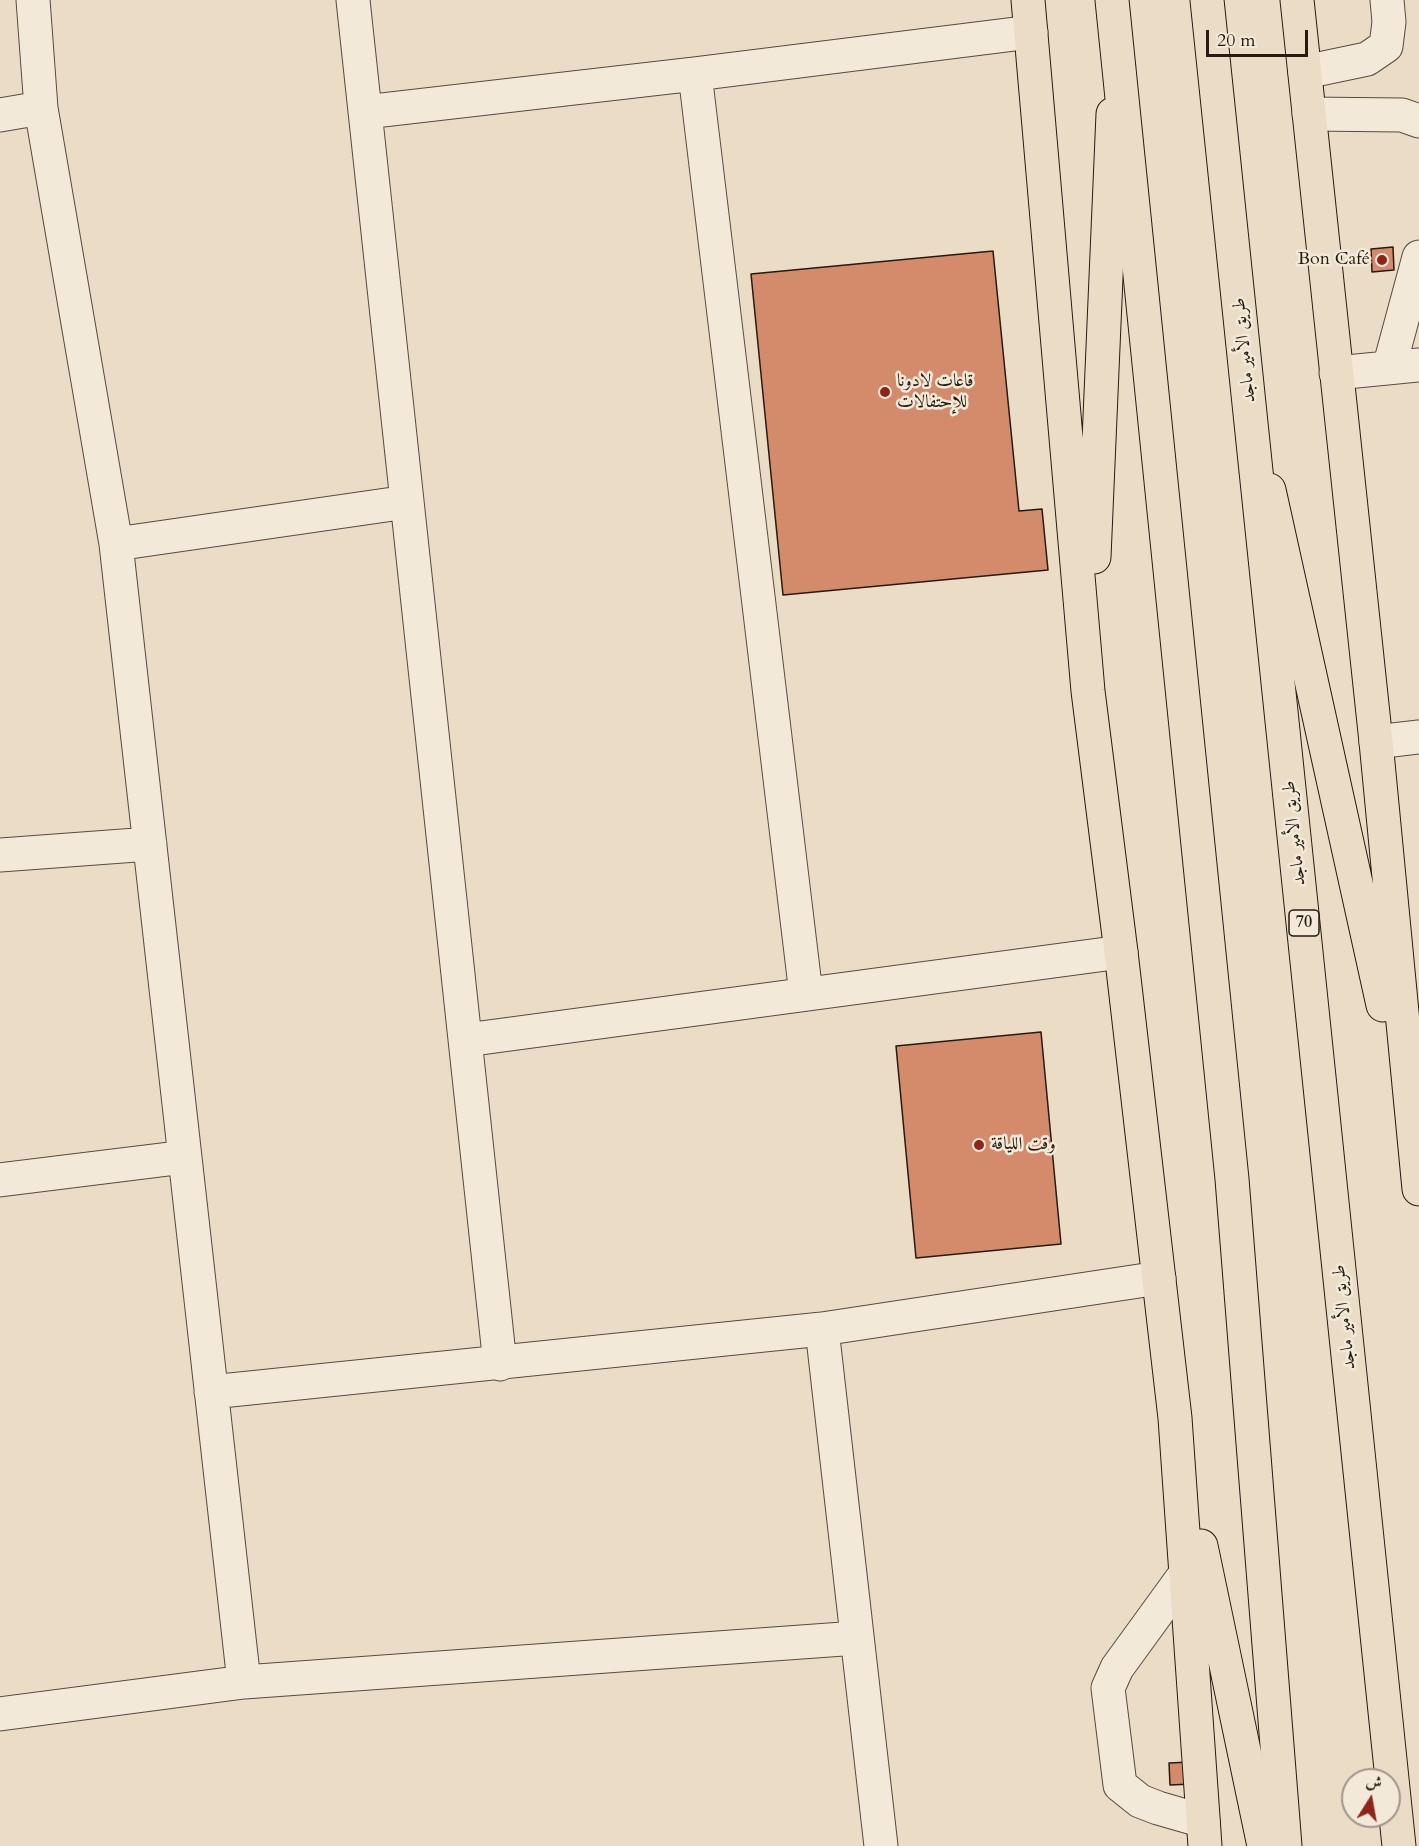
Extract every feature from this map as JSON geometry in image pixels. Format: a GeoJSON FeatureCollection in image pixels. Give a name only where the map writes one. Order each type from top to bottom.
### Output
{"type":"FeatureCollection","features":[{"type":"Feature","properties":{"kind":"main road"},"geometry":{"type":"LineString","coordinates":[[1028,0],[1088,691],[1175,1418],[1204,1834]]}},
{"type":"Feature","properties":{"kind":"main road"},"geometry":{"type":"LineString","coordinates":[[1112,0],[1232,1179],[1286,1846]]}},
{"type":"Feature","properties":{"kind":"main road","name":"طريق الأمير ماجد"},"geometry":{"type":"LineString","coordinates":[[1207,0],[1251,405],[1399,1846]]}},
{"type":"Feature","properties":{"kind":"main road"},"geometry":{"type":"LineString","coordinates":[[1297,0],[1376,741],[1419,1189]]}},
{"type":"Feature","properties":{"kind":"main road"},"geometry":{"type":"LineString","coordinates":[[1088,691],[1116,50]]}},
{"type":"Feature","properties":{"kind":"main road"},"geometry":{"type":"LineString","coordinates":[[1251,405],[1414,1148]]}},
{"type":"Feature","properties":{"kind":"main road"},"geometry":{"type":"LineString","coordinates":[[1175,1418],[1264,1846]]}},
{"type":"Feature","properties":{"kind":"street"},"geometry":{"type":"LineString","coordinates":[[33,0],[41,108],[116,544],[244,1682]]}},
{"type":"Feature","properties":{"kind":"street"},"geometry":{"type":"LineString","coordinates":[[353,0],[500,1364]]}},
{"type":"Feature","properties":{"kind":"street"},"geometry":{"type":"LineString","coordinates":[[1305,72],[1367,59],[1386,46],[1389,22],[1387,0]]}},
{"type":"Feature","properties":{"kind":"street"},"geometry":{"type":"LineString","coordinates":[[365,111],[695,74],[1031,32]]}},
{"type":"Feature","properties":{"kind":"street"},"geometry":{"type":"LineString","coordinates":[[695,74],[806,994]]}},
{"type":"Feature","properties":{"kind":"street"},"geometry":{"type":"LineString","coordinates":[[0,115],[41,108]]}},
{"type":"Feature","properties":{"kind":"street"},"geometry":{"type":"LineString","coordinates":[[1309,114],[1402,115],[1419,121]]}},
{"type":"Feature","properties":{"kind":"street"},"geometry":{"type":"LineString","coordinates":[[1336,373],[1404,367],[1419,257]]}},
{"type":"Feature","properties":{"kind":"street"},"geometry":{"type":"LineString","coordinates":[[116,544],[407,502]]}},
{"type":"Feature","properties":{"kind":"street"},"geometry":{"type":"LineString","coordinates":[[1376,741],[1419,737]]}},
{"type":"Feature","properties":{"kind":"street"},"geometry":{"type":"LineString","coordinates":[[0,855],[150,844]]}},
{"type":"Feature","properties":{"kind":"street"},"geometry":{"type":"LineString","coordinates":[[466,1040],[1121,952]]}},
{"type":"Feature","properties":{"kind":"street"},"geometry":{"type":"LineString","coordinates":[[0,1180],[185,1157]]}},
{"type":"Feature","properties":{"kind":"street"},"geometry":{"type":"LineString","coordinates":[[211,1392],[822,1329],[1159,1278]]}},
{"type":"Feature","properties":{"kind":"street"},"geometry":{"type":"LineString","coordinates":[[822,1329],[881,1846]]}},
{"type":"Feature","properties":{"kind":"street"},"geometry":{"type":"LineString","coordinates":[[1186,1573],[1117,1668],[1108,1688],[1120,1785],[1140,1801],[1158,1808],[1204,1834]]}},
{"type":"Feature","properties":{"kind":"street"},"geometry":{"type":"LineString","coordinates":[[0,1714],[244,1682],[857,1638]]}},
{"type":"Feature","properties":{"kind":"building","name":"Bon Café"},"geometry":{"type":"Polygon","coordinates":[[[1393,247],[1394,270],[1372,272],[1371,249],[1393,247]]]}},
{"type":"Feature","properties":{"kind":"building","name":"قاعات لادونا للإحتفالات"},"geometry":{"type":"Polygon","coordinates":[[[993,251],[1019,511],[1042,509],[1048,570],[783,595],[751,274],[993,251]]]}},
{"type":"Feature","properties":{"kind":"building","name":"وقت اللياقة"},"geometry":{"type":"Polygon","coordinates":[[[1041,1032],[1061,1244],[916,1258],[896,1046],[1041,1032]]]}},
{"type":"Feature","properties":{"kind":"building"},"geometry":{"type":"Polygon","coordinates":[[[1190,1762],[1192,1784],[1170,1785],[1169,1763],[1190,1762]]]}},
{"type":"Feature","properties":{"kind":"place","name":"Bon Café"},"geometry":{"type":"Point","coordinates":[1382,260]}},
{"type":"Feature","properties":{"kind":"place","name":"قاعات لادونا للإحتفالات"},"geometry":{"type":"Point","coordinates":[885,392]}},
{"type":"Feature","properties":{"kind":"place","name":"وقت اللياقة"},"geometry":{"type":"Point","coordinates":[979,1145]}}]}
